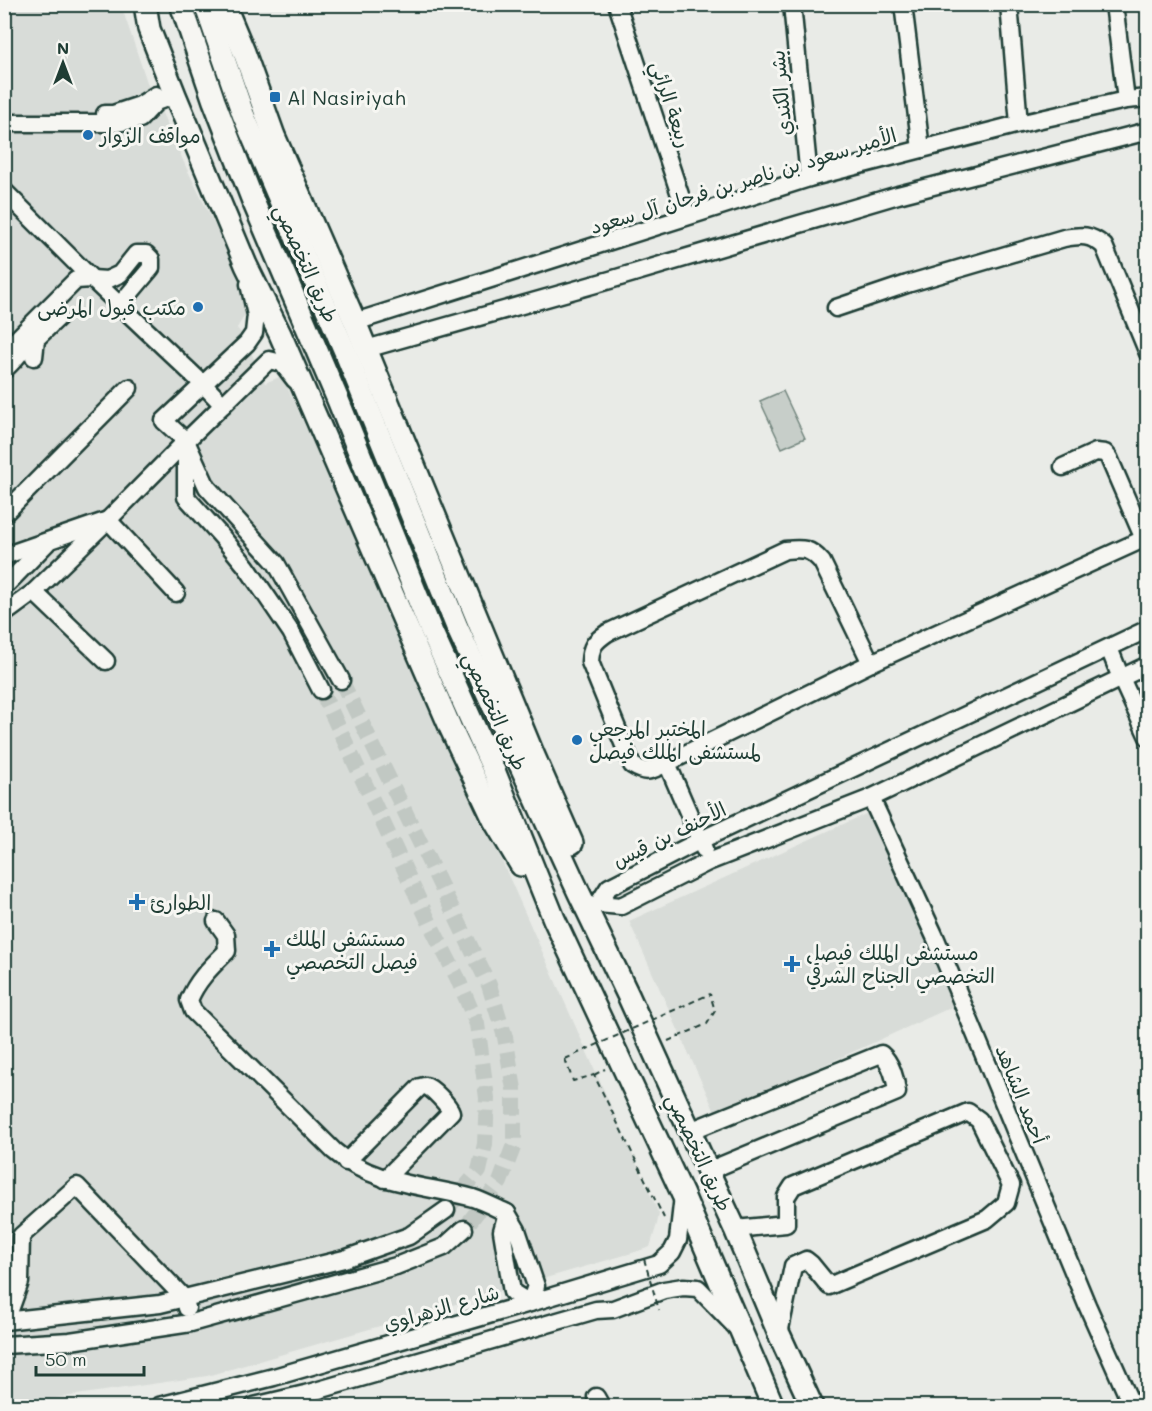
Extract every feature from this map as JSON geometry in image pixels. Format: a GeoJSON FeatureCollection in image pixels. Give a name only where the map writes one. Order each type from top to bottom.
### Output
{"type":"FeatureCollection","features":[{"type":"Feature","properties":{"kind":"main road"},"geometry":{"type":"LineString","coordinates":[[140,4],[246,266],[280,334],[465,759],[494,820],[554,919]]}},
{"type":"Feature","properties":{"kind":"main road"},"geometry":{"type":"LineString","coordinates":[[145,4],[149,28]]}},
{"type":"Feature","properties":{"kind":"main road"},"geometry":{"type":"LineString","coordinates":[[149,28],[150,4]]}},
{"type":"Feature","properties":{"kind":"main road","name":"طريق التخصصي"},"geometry":{"type":"LineString","coordinates":[[181,4],[214,101],[253,201],[338,400],[430,628],[495,773],[554,919],[683,1195],[773,1407]]}},
{"type":"Feature","properties":{"kind":"main road","name":"طريق التخصصي"},"geometry":{"type":"LineString","coordinates":[[205,4],[243,114],[347,356],[458,627],[579,893],[653,1048],[812,1407]]}},
{"type":"Feature","properties":{"kind":"main road"},"geometry":{"type":"LineString","coordinates":[[224,4],[274,136],[355,322],[529,744],[598,904],[628,995]]}},
{"type":"Feature","properties":{"kind":"street","name":"ربيعة الرائي"},"geometry":{"type":"LineString","coordinates":[[617,4],[687,216]]}},
{"type":"Feature","properties":{"kind":"street","name":"بشر الكندي"},"geometry":{"type":"LineString","coordinates":[[792,4],[809,178]]}},
{"type":"Feature","properties":{"kind":"street"},"geometry":{"type":"LineString","coordinates":[[903,4],[921,149]]}},
{"type":"Feature","properties":{"kind":"street"},"geometry":{"type":"LineString","coordinates":[[1009,4],[1019,124]]}},
{"type":"Feature","properties":{"kind":"street"},"geometry":{"type":"LineString","coordinates":[[1114,4],[1126,100]]}},
{"type":"Feature","properties":{"kind":"street"},"geometry":{"type":"LineString","coordinates":[[4,115],[113,114],[140,105],[154,95],[175,95]]}},
{"type":"Feature","properties":{"kind":"street"},"geometry":{"type":"LineString","coordinates":[[4,123],[115,123],[140,119],[156,102],[175,95]]}},
{"type":"Feature","properties":{"kind":"street","name":"الأمير سعود بن ناصر بن فرحان آل سعود"},"geometry":{"type":"LineString","coordinates":[[355,322],[809,178],[1019,124],[1126,100],[1148,98]]}},
{"type":"Feature","properties":{"kind":"street"},"geometry":{"type":"LineString","coordinates":[[366,349],[898,195],[1148,131]]}},
{"type":"Feature","properties":{"kind":"street"},"geometry":{"type":"LineString","coordinates":[[4,191],[223,405]]}},
{"type":"Feature","properties":{"kind":"street"},"geometry":{"type":"LineString","coordinates":[[836,308],[929,277],[1064,238],[1082,235],[1095,239],[1104,246],[1148,353]]}},
{"type":"Feature","properties":{"kind":"street"},"geometry":{"type":"LineString","coordinates":[[4,352],[76,280],[107,280],[120,274],[136,254],[146,254],[151,259],[151,268],[120,305]]}},
{"type":"Feature","properties":{"kind":"street"},"geometry":{"type":"LineString","coordinates":[[246,266],[256,315],[254,333],[247,343],[164,421],[186,441],[207,487],[276,563],[341,680]]}},
{"type":"Feature","properties":{"kind":"street"},"geometry":{"type":"LineString","coordinates":[[34,357],[36,339],[59,316]]}},
{"type":"Feature","properties":{"kind":"street"},"geometry":{"type":"LineString","coordinates":[[4,370],[21,354],[29,327]]}},
{"type":"Feature","properties":{"kind":"street"},"geometry":{"type":"LineString","coordinates":[[4,614],[34,592],[269,360],[282,363],[305,393]]}},
{"type":"Feature","properties":{"kind":"street"},"geometry":{"type":"LineString","coordinates":[[4,514],[129,388]]}},
{"type":"Feature","properties":{"kind":"street"},"geometry":{"type":"LineString","coordinates":[[186,441],[186,497],[246,566],[291,632],[321,690]]}},
{"type":"Feature","properties":{"kind":"street"},"geometry":{"type":"LineString","coordinates":[[871,663],[822,562],[813,552],[800,548],[785,550],[607,633],[596,641],[591,650],[590,662],[632,765],[641,770],[651,771],[871,663],[1146,538],[1106,453],[1096,452],[1063,467]]}},
{"type":"Feature","properties":{"kind":"street"},"geometry":{"type":"LineString","coordinates":[[4,556],[108,520]]}},
{"type":"Feature","properties":{"kind":"street"},"geometry":{"type":"LineString","coordinates":[[108,520],[176,593]]}},
{"type":"Feature","properties":{"kind":"street"},"geometry":{"type":"LineString","coordinates":[[4,584],[8,583],[49,541]]}},
{"type":"Feature","properties":{"kind":"street"},"geometry":{"type":"LineString","coordinates":[[34,592],[106,661]]}},
{"type":"Feature","properties":{"kind":"street","name":"الأحنف بن قيس"},"geometry":{"type":"LineString","coordinates":[[598,904],[609,887],[701,840],[1148,629]]}},
{"type":"Feature","properties":{"kind":"street"},"geometry":{"type":"LineString","coordinates":[[1109,648],[1120,678],[1148,737]]}},
{"type":"Feature","properties":{"kind":"street"},"geometry":{"type":"LineString","coordinates":[[598,904],[621,906],[708,861],[871,798],[1148,665]]}},
{"type":"Feature","properties":{"kind":"street"},"geometry":{"type":"LineString","coordinates":[[667,763],[708,861]]}},
{"type":"Feature","properties":{"kind":"street","name":"أحمد الشاهد"},"geometry":{"type":"LineString","coordinates":[[871,798],[936,939],[1087,1305],[1132,1407]]}},
{"type":"Feature","properties":{"kind":"street"},"geometry":{"type":"LineString","coordinates":[[216,921],[226,935],[227,951],[194,989],[189,1000],[193,1011],[346,1162],[385,1179],[474,1199],[507,1214],[517,1230],[536,1286],[530,1304]]}},
{"type":"Feature","properties":{"kind":"street"},"geometry":{"type":"LineString","coordinates":[[690,1131],[881,1054],[896,1082],[897,1092],[708,1171]]}},
{"type":"Feature","properties":{"kind":"street"},"geometry":{"type":"LineString","coordinates":[[346,1162],[420,1087],[430,1088],[449,1107],[450,1112],[385,1179]]}},
{"type":"Feature","properties":{"kind":"street"},"geometry":{"type":"LineString","coordinates":[[735,1229],[786,1224],[786,1197],[794,1186],[968,1112],[979,1120],[1011,1185],[1006,1203],[987,1219],[829,1286],[806,1260],[794,1266],[779,1334]]}},
{"type":"Feature","properties":{"kind":"street"},"geometry":{"type":"LineString","coordinates":[[191,1323],[185,1299],[76,1186],[21,1236],[20,1282],[5,1321],[160,1304],[185,1299],[344,1259],[409,1236],[446,1210]]}},
{"type":"Feature","properties":{"kind":"street","name":"شارع الزهراوي"},"geometry":{"type":"LineString","coordinates":[[159,1407],[274,1377],[530,1304],[659,1264],[672,1252],[678,1240],[683,1195]]}},
{"type":"Feature","properties":{"kind":"street"},"geometry":{"type":"LineString","coordinates":[[4,1345],[70,1341],[191,1323],[396,1266],[444,1247],[464,1229]]}},
{"type":"Feature","properties":{"kind":"street"},"geometry":{"type":"LineString","coordinates":[[589,1286],[596,1310]]}},
{"type":"Feature","properties":{"kind":"street"},"geometry":{"type":"LineString","coordinates":[[254,1407],[596,1310],[613,1309],[663,1290],[683,1287],[698,1288],[740,1331]]}},
{"type":"Feature","properties":{"kind":"path"},"geometry":{"type":"LineString","coordinates":[[653,1048],[707,1024],[715,1011],[710,994],[565,1059],[573,1081],[594,1075],[666,1222]]}},
{"type":"Feature","properties":{"kind":"path"},"geometry":{"type":"LineString","coordinates":[[644,1259],[659,1310]]}},
{"type":"Feature","properties":{"kind":"shaded area","name":"مستشفى الملك فيصل التخصصي"},"geometry":{"type":"Polygon","coordinates":[[[4,5],[121,5],[148,85],[223,242],[243,290],[247,302],[246,313],[237,328],[244,337],[265,383],[282,376],[355,531],[659,1214],[650,1247],[207,1376],[21,1403],[5,1398],[4,5]]]}},
{"type":"Feature","properties":{"kind":"shaded area"},"geometry":{"type":"Polygon","coordinates":[[[783,391],[805,438],[782,448],[760,401],[783,391]]]}},
{"type":"Feature","properties":{"kind":"shaded area","name":"مستشفى الملك فيصل التخصصي الجناح الشرقي"},"geometry":{"type":"Polygon","coordinates":[[[870,812],[954,1006],[716,1114],[629,921],[870,812]]]}},
{"type":"Feature","properties":{"kind":"tunnel"},"geometry":{"type":"LineString","coordinates":[[341,680],[489,985],[505,1037],[514,1089],[514,1145],[500,1182],[464,1229]]}},
{"type":"Feature","properties":{"kind":"tunnel"},"geometry":{"type":"LineString","coordinates":[[321,690],[477,1024],[487,1098],[485,1144],[479,1171],[446,1210]]}},
{"type":"Feature","properties":{"kind":"place","name":"Al Nasiriyah"},"geometry":{"type":"Point","coordinates":[275,97]}},
{"type":"Feature","properties":{"kind":"place","name":"مواقف الزوار"},"geometry":{"type":"Point","coordinates":[88,135]}},
{"type":"Feature","properties":{"kind":"place","name":"مكتب قبول المرضى"},"geometry":{"type":"Point","coordinates":[198,307]}},
{"type":"Feature","properties":{"kind":"place","name":"المختبر المرجعي لمستشفى الملك فيصل"},"geometry":{"type":"Point","coordinates":[577,740]}},
{"type":"Feature","properties":{"kind":"place","name":"الطوارئ"},"geometry":{"type":"Point","coordinates":[137,902]}},
{"type":"Feature","properties":{"kind":"place","name":"مستشفى الملك فيصل التخصصي"},"geometry":{"type":"Point","coordinates":[272,949]}},
{"type":"Feature","properties":{"kind":"place","name":"مستشفى الملك فيصل التخصصي الجناح الشرقي"},"geometry":{"type":"Point","coordinates":[792,964]}}]}
